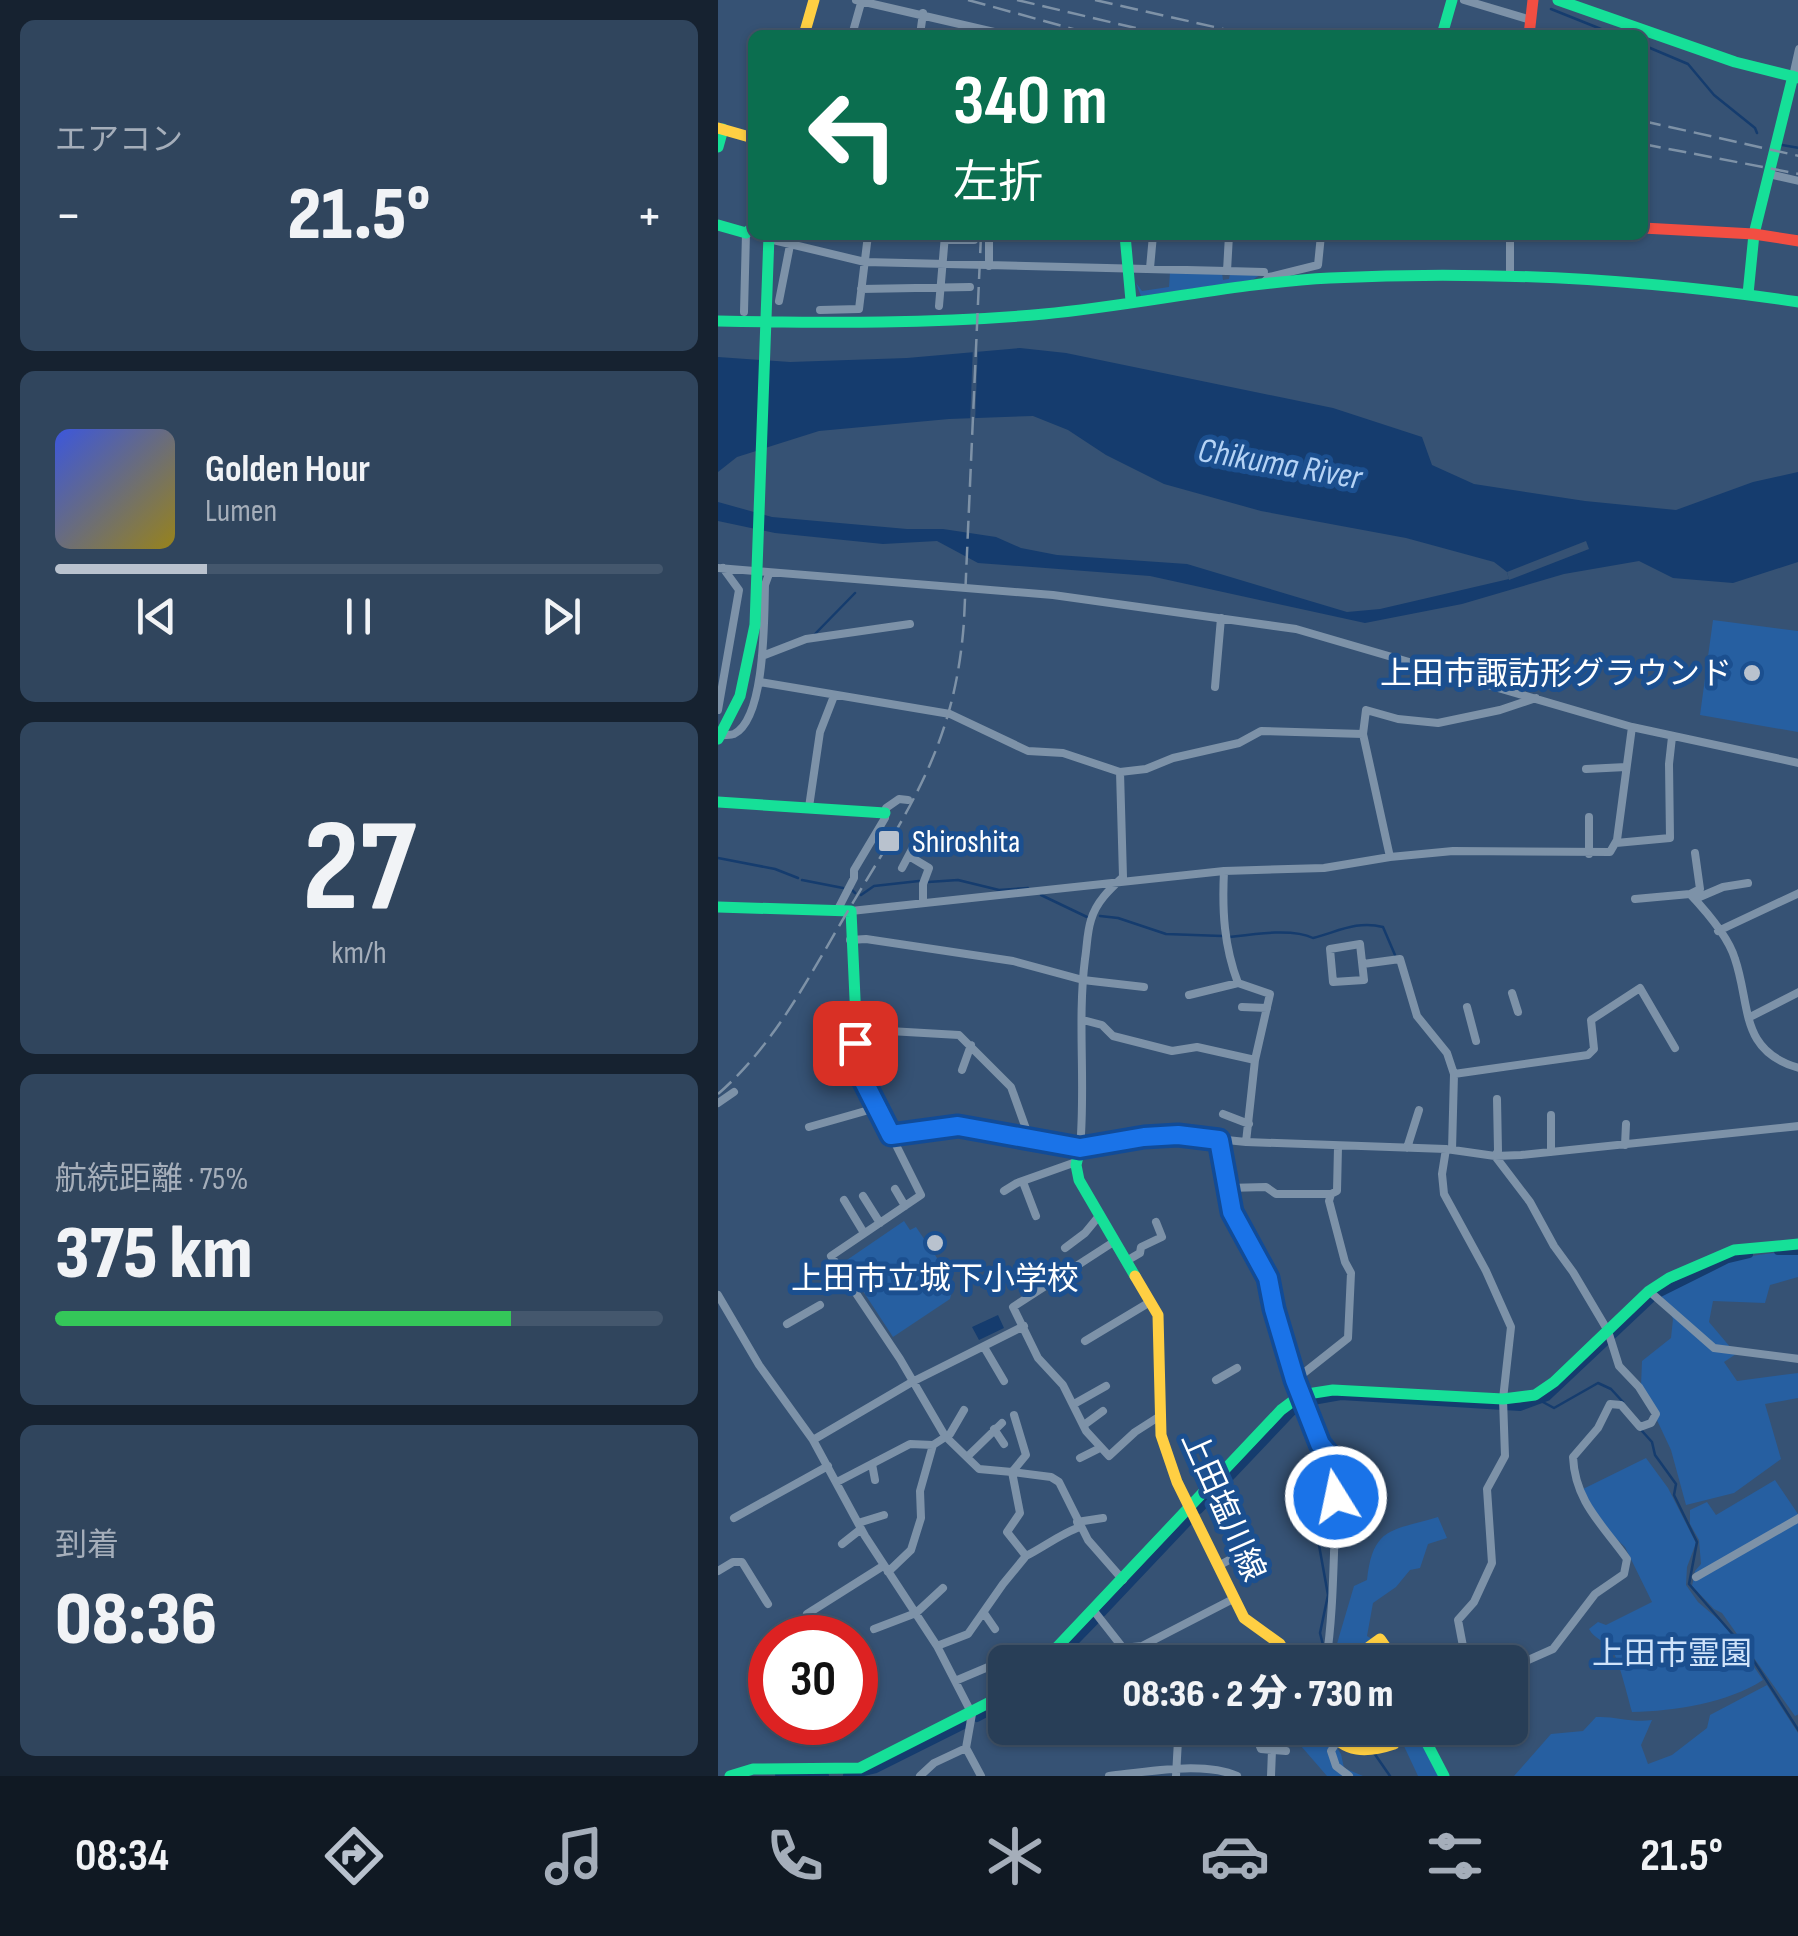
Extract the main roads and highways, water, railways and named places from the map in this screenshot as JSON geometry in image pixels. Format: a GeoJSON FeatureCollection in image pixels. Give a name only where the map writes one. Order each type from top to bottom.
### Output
{"type":"FeatureCollection","features":[{"type":"Feature","properties":{"kind":"water","name":"Chikuma River"},"geometry":{"type":"Polygon","coordinates":[[[1020,348],[1066,353],[1333,408],[1422,437],[1432,465],[1474,484],[1676,510],[1753,482],[1798,472],[1798,562],[1733,583],[1673,578],[1639,561],[1564,574],[1462,604],[1365,623],[1150,576],[978,563],[937,541],[883,544],[775,533],[718,521],[718,502],[772,517],[943,529],[996,537],[1021,548],[1057,555],[1187,564],[1347,612],[1380,609],[1509,579],[1507,572],[1494,562],[1406,538],[1261,511],[1164,484],[1106,455],[1068,430],[1033,416],[819,431],[737,457],[718,472],[718,357],[790,362],[907,358],[1020,348]]]}},
{"type":"Feature","properties":{"kind":"water"},"geometry":{"type":"Polygon","coordinates":[[[998,1315],[1004,1328],[979,1340],[972,1327],[998,1315]]]}},
{"type":"Feature","properties":{"kind":"waterway"},"geometry":{"type":"LineString","coordinates":[[1551,9],[1604,30]]}},
{"type":"Feature","properties":{"kind":"waterway"},"geometry":{"type":"LineString","coordinates":[[1648,47],[1688,64],[1714,95],[1757,133]]}},
{"type":"Feature","properties":{"kind":"waterway"},"geometry":{"type":"LineString","coordinates":[[1782,145],[1799,148]]}},
{"type":"Feature","properties":{"kind":"waterway"},"geometry":{"type":"LineString","coordinates":[[814,635],[855,593]]}},
{"type":"Feature","properties":{"kind":"waterway"},"geometry":{"type":"LineString","coordinates":[[718,858],[775,869],[798,878]]}},
{"type":"Feature","properties":{"kind":"waterway"},"geometry":{"type":"LineString","coordinates":[[802,880],[843,888]]}},
{"type":"Feature","properties":{"kind":"waterway"},"geometry":{"type":"LineString","coordinates":[[928,882],[958,880],[999,890],[1028,888]]}},
{"type":"Feature","properties":{"kind":"waterway"},"geometry":{"type":"LineString","coordinates":[[861,895],[874,886],[919,881]]}},
{"type":"Feature","properties":{"kind":"waterway"},"geometry":{"type":"LineString","coordinates":[[852,890],[855,893]]}},
{"type":"Feature","properties":{"kind":"waterway"},"geometry":{"type":"LineString","coordinates":[[1041,895],[1087,917]]}},
{"type":"Feature","properties":{"kind":"waterway"},"geometry":{"type":"LineString","coordinates":[[1100,916],[1166,934],[1222,936]]}},
{"type":"Feature","properties":{"kind":"waterway"},"geometry":{"type":"LineString","coordinates":[[1230,937],[1284,932],[1313,938],[1374,925],[1383,927],[1395,955]]}},
{"type":"Feature","properties":{"kind":"waterway"},"geometry":{"type":"LineString","coordinates":[[1778,1251],[1799,1251]]}},
{"type":"Feature","properties":{"kind":"waterway"},"geometry":{"type":"LineString","coordinates":[[1660,1293],[1728,1259],[1749,1254]]}},
{"type":"Feature","properties":{"kind":"waterway"},"geometry":{"type":"LineString","coordinates":[[1199,1510],[1292,1412],[1307,1402],[1341,1396],[1520,1407],[1547,1397],[1651,1299]]}},
{"type":"Feature","properties":{"kind":"waterway"},"geometry":{"type":"LineString","coordinates":[[1541,1401],[1554,1408],[1598,1383],[1611,1389],[1623,1402]]}},
{"type":"Feature","properties":{"kind":"waterway"},"geometry":{"type":"LineString","coordinates":[[1299,1406],[1318,1459],[1308,1484],[1328,1595],[1320,1633],[1323,1645]]}},
{"type":"Feature","properties":{"kind":"waterway"},"geometry":{"type":"LineString","coordinates":[[1642,1431],[1676,1484],[1674,1495],[1697,1542],[1689,1584],[1748,1652],[1799,1731]]}},
{"type":"Feature","properties":{"kind":"waterway"},"geometry":{"type":"LineString","coordinates":[[1102,1613],[1189,1521]]}},
{"type":"Feature","properties":{"kind":"waterway"},"geometry":{"type":"LineString","coordinates":[[1072,1645],[1095,1621]]}},
{"type":"Feature","properties":{"kind":"waterway"},"geometry":{"type":"LineString","coordinates":[[977,1718],[988,1712]]}},
{"type":"Feature","properties":{"kind":"waterway"},"geometry":{"type":"LineString","coordinates":[[847,1776],[876,1769],[964,1725]]}},
{"type":"Feature","properties":{"kind":"waterway"},"geometry":{"type":"LineString","coordinates":[[1374,1753],[1390,1776]]}},
{"type":"Feature","properties":{"kind":"waterway"},"geometry":{"type":"LineString","coordinates":[[779,1774],[825,1776]]}},
{"type":"Feature","properties":{"kind":"railway"},"geometry":{"type":"LineString","coordinates":[[968,0],[1077,30]]}},
{"type":"Feature","properties":{"kind":"railway"},"geometry":{"type":"LineString","coordinates":[[1017,0],[1144,30]]}},
{"type":"Feature","properties":{"kind":"railway"},"geometry":{"type":"LineString","coordinates":[[1095,0],[1228,30]]}},
{"type":"Feature","properties":{"kind":"railway"},"geometry":{"type":"LineString","coordinates":[[1648,122],[1799,156]]}},
{"type":"Feature","properties":{"kind":"railway"},"geometry":{"type":"LineString","coordinates":[[1648,145],[1799,174]]}},
{"type":"Feature","properties":{"kind":"railway"},"geometry":{"type":"LineString","coordinates":[[718,1094],[756,1055],[815,967],[906,813],[938,744],[950,707],[964,621],[981,240]]}},
{"type":"Feature","properties":{"kind":"place","name":"上田市諏訪形グラウンド"},"geometry":{"type":"Point","coordinates":[1752,673]}},
{"type":"Feature","properties":{"kind":"place","name":"Shiroshita"},"geometry":{"type":"Point","coordinates":[889,841]}},
{"type":"Feature","properties":{"kind":"place","name":"上田市立城下小学校"},"geometry":{"type":"Point","coordinates":[935,1243]}},
{"type":"Feature","properties":{"kind":"park label","name":"上田市霊園"},"geometry":{"type":"Point","coordinates":[1672,1653]}}]}
